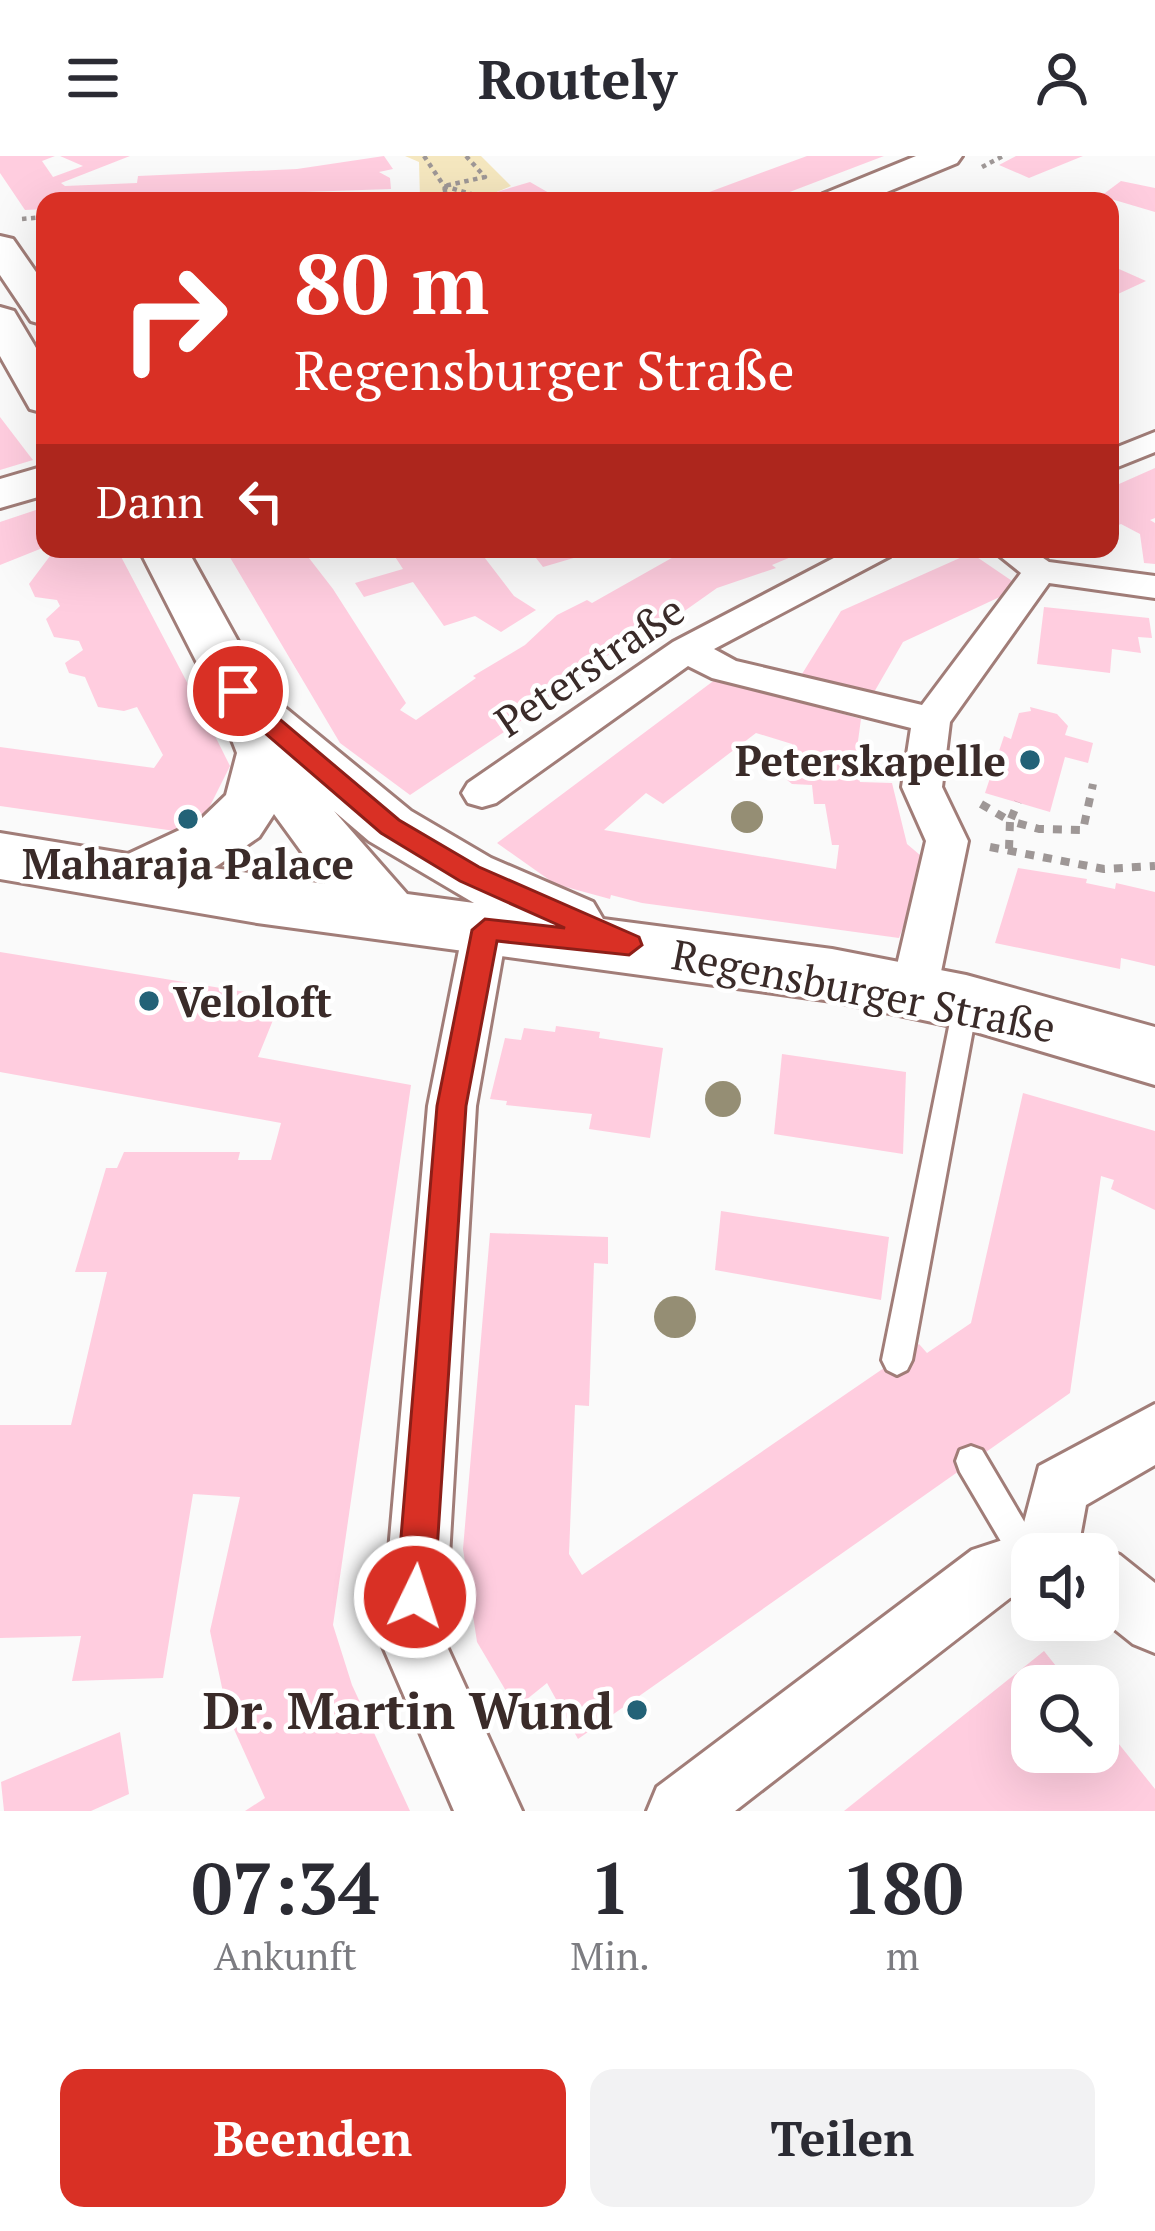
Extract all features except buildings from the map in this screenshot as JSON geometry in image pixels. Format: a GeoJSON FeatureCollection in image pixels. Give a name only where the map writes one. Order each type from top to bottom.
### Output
{"type":"FeatureCollection","features":[{"type":"Feature","properties":{"kind":"main road"},"geometry":{"type":"LineString","coordinates":[[858,192],[945,156]]}},
{"type":"Feature","properties":{"kind":"main road"},"geometry":{"type":"LineString","coordinates":[[0,247],[36,300]]}},
{"type":"Feature","properties":{"kind":"main road"},"geometry":{"type":"LineString","coordinates":[[0,319],[36,384]]}},
{"type":"Feature","properties":{"kind":"main road"},"geometry":{"type":"LineString","coordinates":[[0,494],[36,483]]}},
{"type":"Feature","properties":{"kind":"main road"},"geometry":{"type":"LineString","coordinates":[[168,558],[255,729],[315,830],[389,917]]}},
{"type":"Feature","properties":{"kind":"main road"},"geometry":{"type":"LineString","coordinates":[[130,878],[235,826],[259,791],[255,729]]}},
{"type":"Feature","properties":{"kind":"main road"},"geometry":{"type":"LineString","coordinates":[[255,729],[390,826],[470,874],[629,945]]}},
{"type":"Feature","properties":{"kind":"main road","name":"Regensburger Straße"},"geometry":{"type":"LineString","coordinates":[[0,856],[485,930],[934,979],[1155,1056]]}},
{"type":"Feature","properties":{"kind":"street"},"geometry":{"type":"LineString","coordinates":[[1119,457],[1155,441]]}},
{"type":"Feature","properties":{"kind":"street","name":"Peterstraße"},"geometry":{"type":"LineString","coordinates":[[482,793],[686,650],[766,603],[859,558]]}},
{"type":"Feature","properties":{"kind":"street"},"geometry":{"type":"LineString","coordinates":[[1021,558],[1040,571],[1155,587]]}},
{"type":"Feature","properties":{"kind":"street"},"geometry":{"type":"LineString","coordinates":[[934,979],[946,841],[922,787],[931,720],[1040,571]]}},
{"type":"Feature","properties":{"kind":"street"},"geometry":{"type":"LineString","coordinates":[[686,650],[725,670],[931,720]]}},
{"type":"Feature","properties":{"kind":"street"},"geometry":{"type":"LineString","coordinates":[[485,930],[452,1106],[412,1642],[488,1811]]}},
{"type":"Feature","properties":{"kind":"street"},"geometry":{"type":"LineString","coordinates":[[1045,1533],[1060,1487],[1155,1432]]}},
{"type":"Feature","properties":{"kind":"street"},"geometry":{"type":"LineString","coordinates":[[681,1811],[994,1572],[1011,1567]]}},
{"type":"Feature","properties":{"kind":"street"},"geometry":{"type":"LineString","coordinates":[[1119,1594],[1155,1622]]}},
{"type":"Feature","properties":{"kind":"lane"},"geometry":{"type":"LineString","coordinates":[[897,1360],[934,979]]}},
{"type":"Feature","properties":{"kind":"lane"},"geometry":{"type":"LineString","coordinates":[[971,1461],[1019,1533]]}},
{"type":"Feature","properties":{"kind":"path"},"geometry":{"type":"LineString","coordinates":[[424,156],[445,192]]}},
{"type":"Feature","properties":{"kind":"path"},"geometry":{"type":"LineString","coordinates":[[444,185],[484,177],[466,156]]}},
{"type":"Feature","properties":{"kind":"path"},"geometry":{"type":"LineString","coordinates":[[444,185],[466,192]]}},
{"type":"Feature","properties":{"kind":"path"},"geometry":{"type":"LineString","coordinates":[[967,796],[1010,821],[1039,829],[1083,830],[1094,784]]}},
{"type":"Feature","properties":{"kind":"path"},"geometry":{"type":"LineString","coordinates":[[1009,850],[1010,821],[1018,802]]}},
{"type":"Feature","properties":{"kind":"path"},"geometry":{"type":"LineString","coordinates":[[1025,852],[1104,868],[1155,866]]}},
{"type":"Feature","properties":{"kind":"shaded area"},"geometry":{"type":"Polygon","coordinates":[[[405,156],[481,156],[511,186],[497,192],[420,192],[419,162],[405,156]]]}},
{"type":"Feature","properties":{"kind":"place","name":"Peterskapelle"},"geometry":{"type":"Point","coordinates":[1030,760]}},
{"type":"Feature","properties":{"kind":"place","name":"Maharaja Palace"},"geometry":{"type":"Point","coordinates":[188,819]}},
{"type":"Feature","properties":{"kind":"place","name":"Veloloft"},"geometry":{"type":"Point","coordinates":[149,1001]}},
{"type":"Feature","properties":{"kind":"place","name":"Dr. Martin Wund"},"geometry":{"type":"Point","coordinates":[637,1710]}},
{"type":"Feature","properties":{"kind":"route"},"geometry":{"type":"LineString","coordinates":[[238,691],[245,704],[390,826],[470,874],[629,945],[485,930],[452,1106],[415,1597]]}}]}
